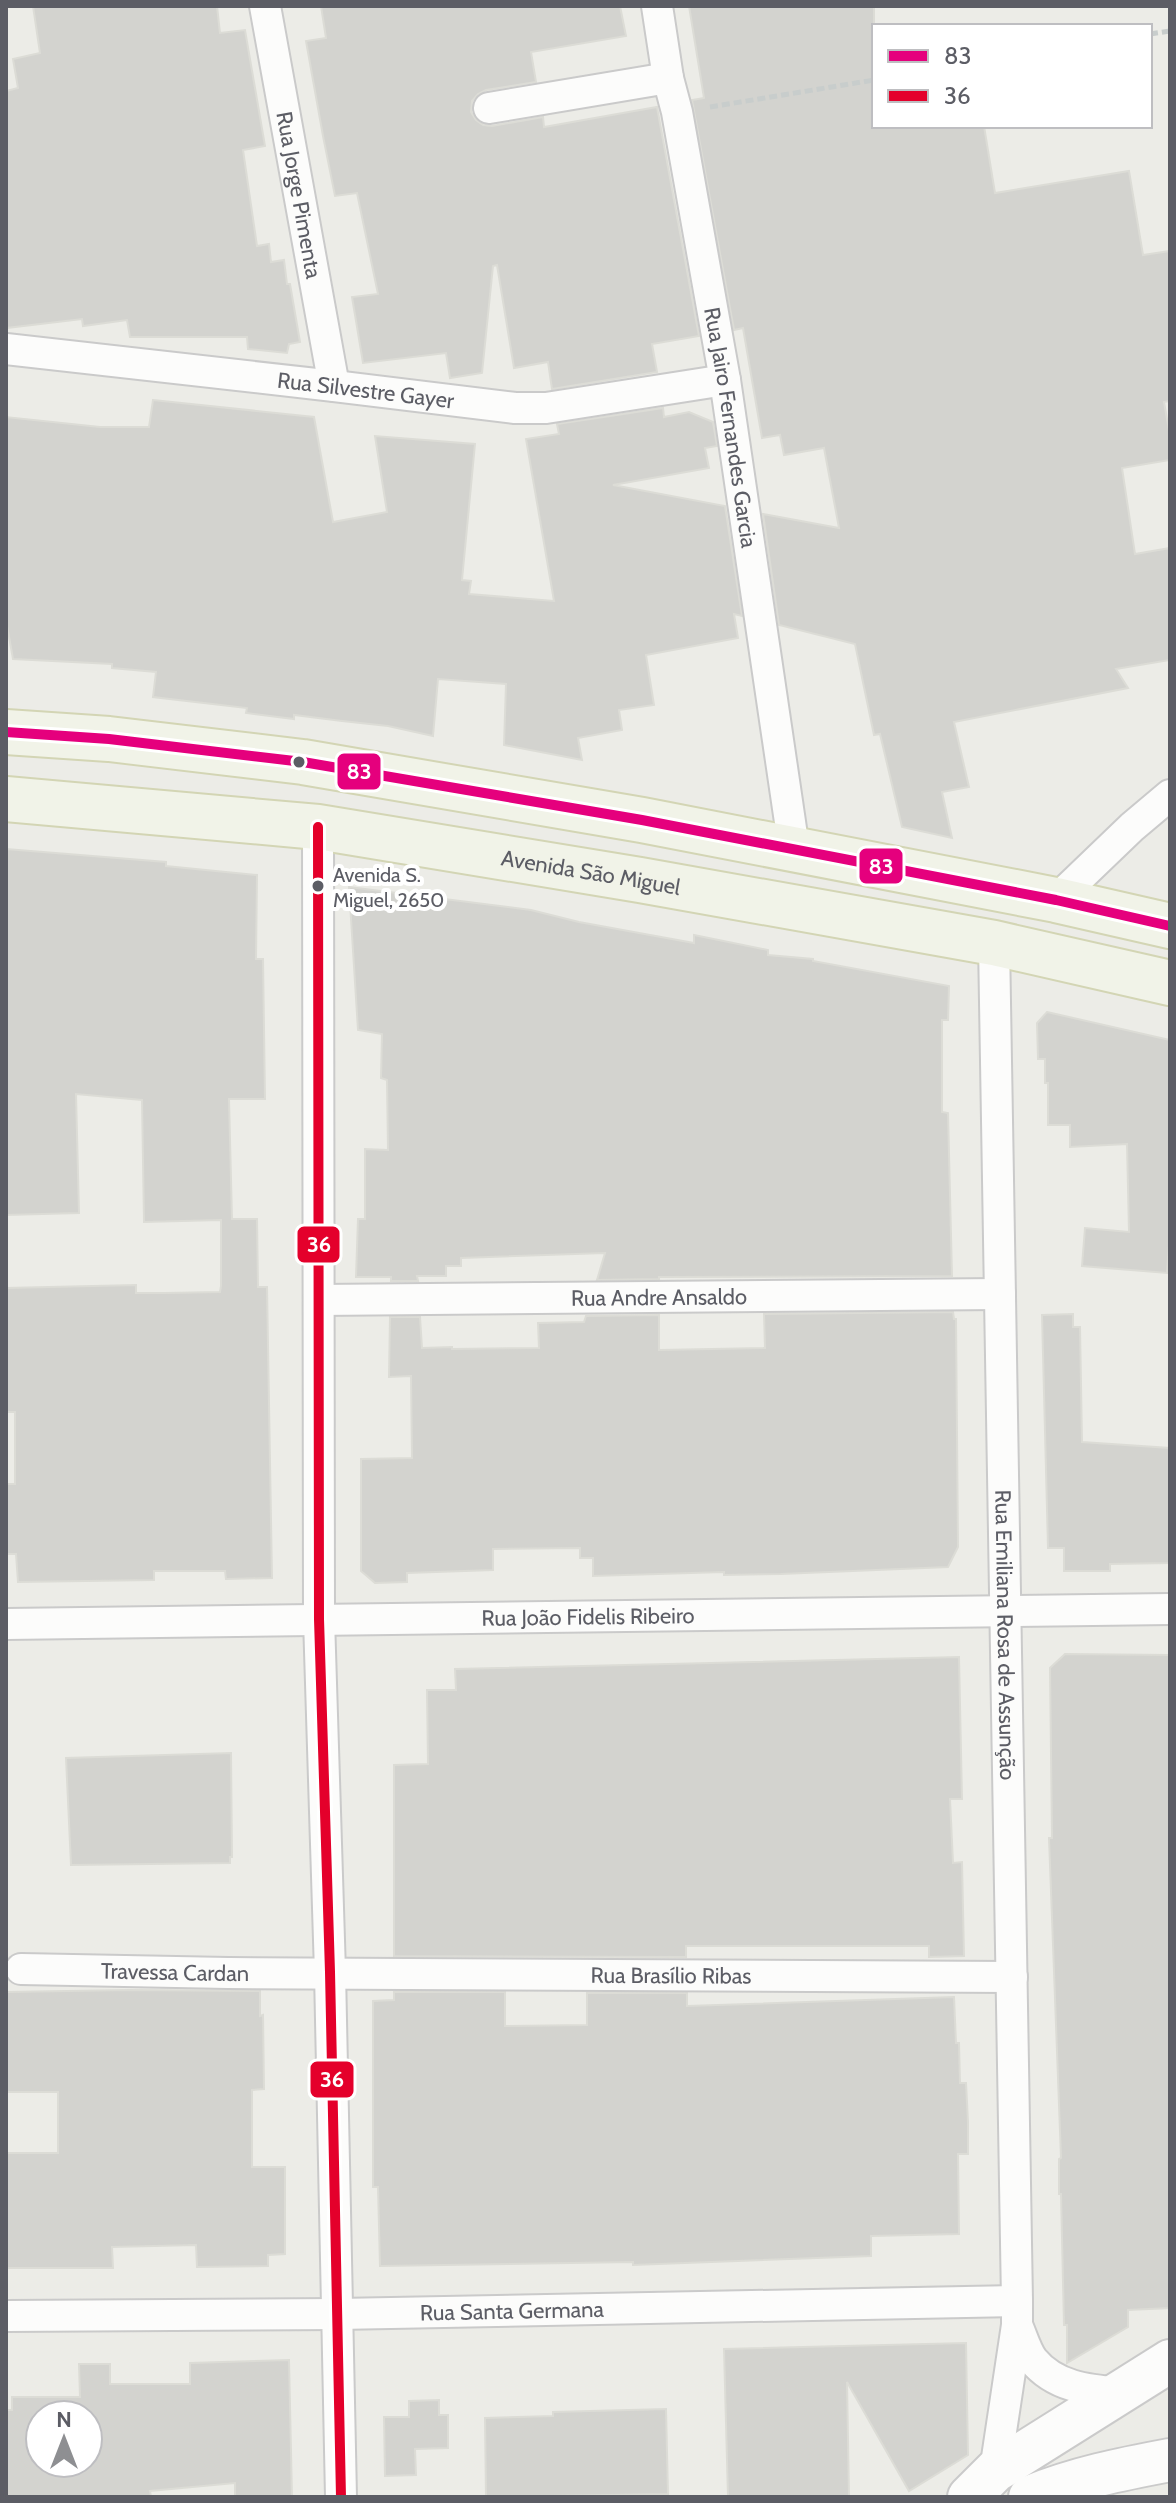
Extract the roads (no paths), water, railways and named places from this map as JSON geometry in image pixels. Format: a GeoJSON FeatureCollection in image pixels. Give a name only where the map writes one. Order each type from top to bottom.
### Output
{"type":"FeatureCollection","features":[{"type":"Feature","properties":{"kind":"main road"},"geometry":{"type":"LineString","coordinates":[[6,732],[109,739],[303,762],[642,820],[1056,900],[1170,926]]}},
{"type":"Feature","properties":{"kind":"main road","name":"Avenida São Miguel"},"geometry":{"type":"LineString","coordinates":[[6,799],[318,827],[994,943],[1170,983]]}},
{"type":"Feature","properties":{"kind":"main road"},"geometry":{"type":"LineString","coordinates":[[982,2484],[1170,2361]]}},
{"type":"Feature","properties":{"kind":"main road"},"geometry":{"type":"LineString","coordinates":[[1030,2497],[1099,2473],[1170,2460]]}},
{"type":"Feature","properties":{"kind":"street","name":"Rua Jorge Pimenta"},"geometry":{"type":"LineString","coordinates":[[265,6],[334,386]]}},
{"type":"Feature","properties":{"kind":"street","name":"Rua Jairo Fernandes Garcia"},"geometry":{"type":"LineString","coordinates":[[657,6],[725,380],[794,849]]}},
{"type":"Feature","properties":{"kind":"street"},"geometry":{"type":"LineString","coordinates":[[489,108],[668,78]]}},
{"type":"Feature","properties":{"kind":"street","name":"Rua Silvestre Gayer"},"geometry":{"type":"LineString","coordinates":[[6,349],[515,408],[546,408],[725,380]]}},
{"type":"Feature","properties":{"kind":"street"},"geometry":{"type":"LineString","coordinates":[[1056,900],[1170,795]]}},
{"type":"Feature","properties":{"kind":"street"},"geometry":{"type":"LineString","coordinates":[[318,827],[319,1619],[341,2497]]}},
{"type":"Feature","properties":{"kind":"street","name":"Rua Emiliana Rosa de Assunção"},"geometry":{"type":"LineString","coordinates":[[982,2484],[1017,2313],[994,943]]}},
{"type":"Feature","properties":{"kind":"street","name":"Rua Andre Ansaldo"},"geometry":{"type":"LineString","coordinates":[[319,1300],[1000,1294]]}},
{"type":"Feature","properties":{"kind":"street","name":"Rua João Fidelis Ribeiro"},"geometry":{"type":"LineString","coordinates":[[6,1624],[1170,1609]]}},
{"type":"Feature","properties":{"kind":"street","name":"Travessa Cardan"},"geometry":{"type":"LineString","coordinates":[[21,1969],[330,1972]]}},
{"type":"Feature","properties":{"kind":"street","name":"Rua Brasílio Ribas"},"geometry":{"type":"LineString","coordinates":[[330,1972],[1012,1977]]}},
{"type":"Feature","properties":{"kind":"street","name":"Rua Emiliana Rosa de Assunção"},"geometry":{"type":"LineString","coordinates":[[1017,2313],[1031,2359],[1051,2377],[1081,2389],[1120,2393]]}},
{"type":"Feature","properties":{"kind":"street","name":"Rua Santa Germana"},"geometry":{"type":"LineString","coordinates":[[6,2316],[1017,2313]]}},
{"type":"Feature","properties":{"kind":"place","name":"Avenida S. Miguel, 2650"},"geometry":{"type":"Point","coordinates":[318,886]}}]}
